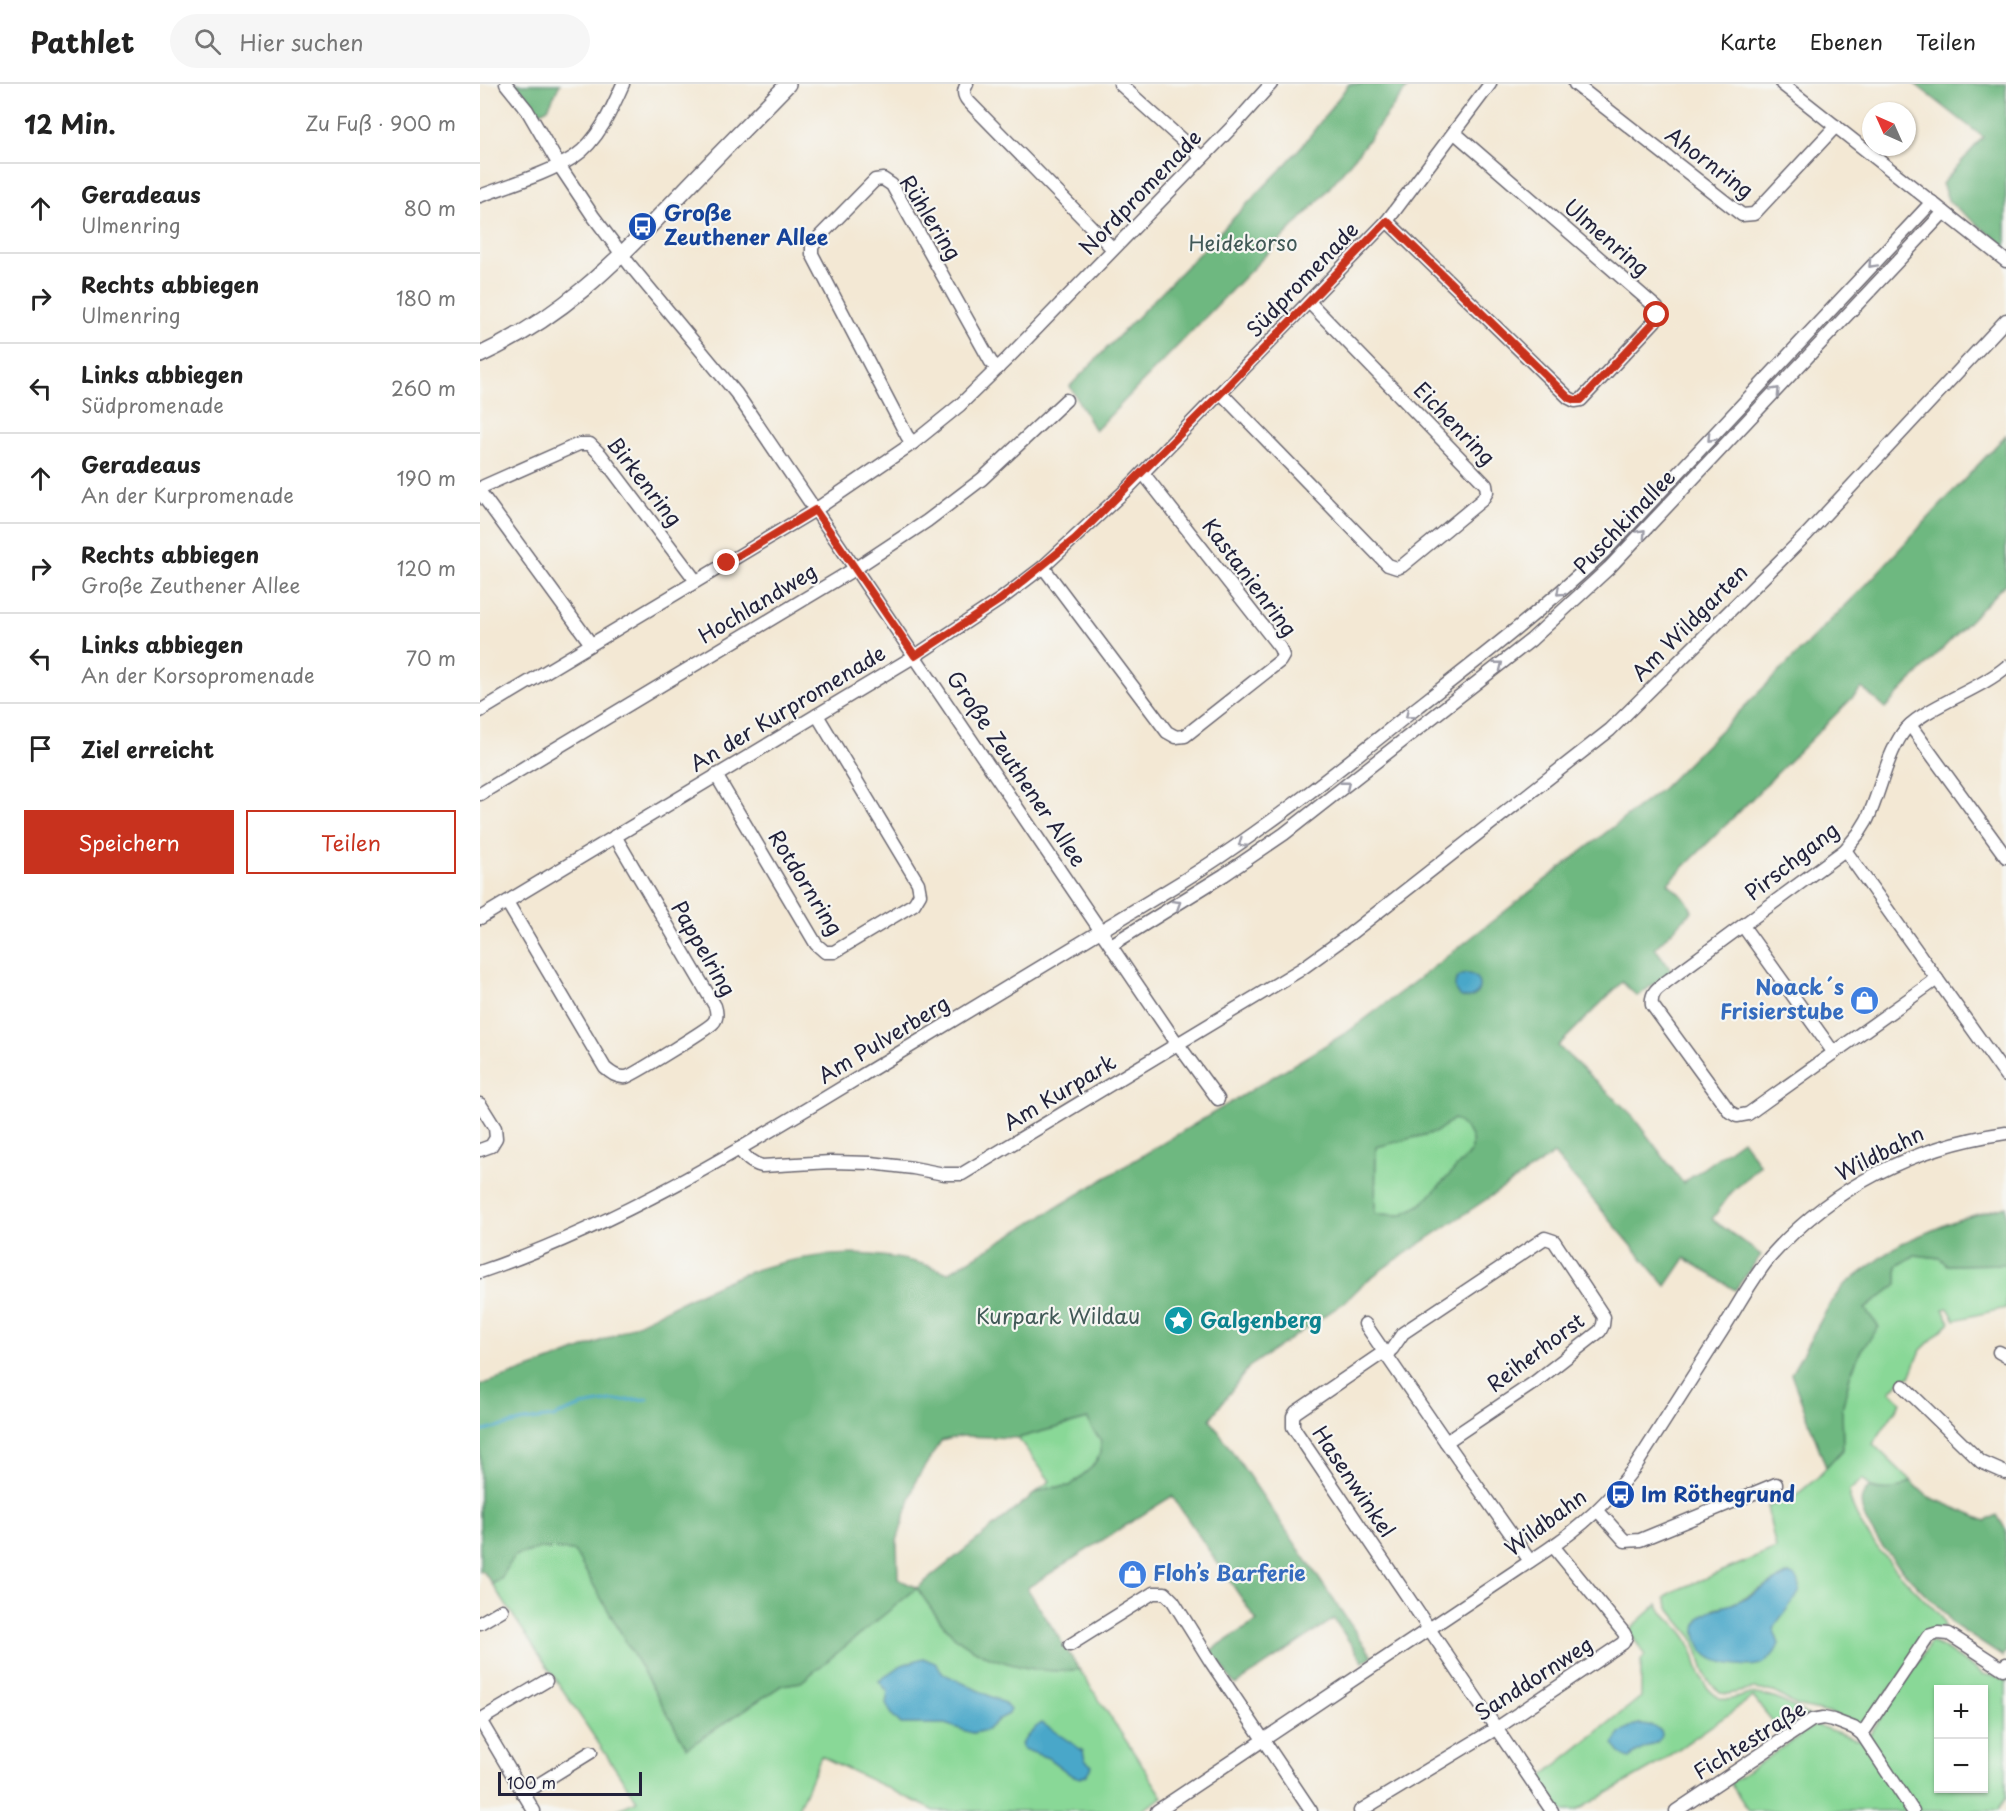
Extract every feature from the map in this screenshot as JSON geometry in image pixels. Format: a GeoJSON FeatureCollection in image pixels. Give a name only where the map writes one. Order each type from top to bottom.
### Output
{"type":"FeatureCollection","features":[{"type":"Feature","properties":{"kind":"street","name":"Große Zeuthener Allee"},"geometry":{"type":"LineString","coordinates":[[506,84],[527,110],[559,165],[593,216],[736,393],[1178,1044],[1218,1099]]}},
{"type":"Feature","properties":{"kind":"street"},"geometry":{"type":"LineString","coordinates":[[480,196],[576,156],[600,128],[623,84]]}},
{"type":"Feature","properties":{"kind":"street"},"geometry":{"type":"LineString","coordinates":[[480,355],[523,333],[557,311],[591,284],[623,255],[788,84]]}},
{"type":"Feature","properties":{"kind":"street"},"geometry":{"type":"LineString","coordinates":[[967,84],[964,96],[968,101],[1113,249]]}},
{"type":"Feature","properties":{"kind":"street"},"geometry":{"type":"LineString","coordinates":[[1120,84],[1202,159]]}},
{"type":"Feature","properties":{"kind":"street","name":"Nordpromenade"},"geometry":{"type":"LineString","coordinates":[[480,710],[815,510],[944,419],[1038,328],[1202,159],[1270,84]]}},
{"type":"Feature","properties":{"kind":"street","name":"Südpromenade"},"geometry":{"type":"LineString","coordinates":[[1127,489],[1387,221],[1490,84]]}},
{"type":"Feature","properties":{"kind":"street","name":"Ahornring"},"geometry":{"type":"LineString","coordinates":[[1575,84],[1742,215],[1754,214],[1836,126]]}},
{"type":"Feature","properties":{"kind":"street"},"geometry":{"type":"LineString","coordinates":[[1782,84],[2006,261]]}},
{"type":"Feature","properties":{"kind":"street","name":"Ulmenring"},"geometry":{"type":"LineString","coordinates":[[1387,221],[1569,398],[1581,400],[1655,321],[1657,308],[1455,133]]}},
{"type":"Feature","properties":{"kind":"street","name":"Rühlering"},"geometry":{"type":"LineString","coordinates":[[913,443],[907,436],[812,254],[812,247],[819,237],[874,180],[884,179],[891,185],[991,362],[998,368]]}},
{"type":"Feature","properties":{"kind":"street","name":"Puschkinallee"},"geometry":{"type":"LineString","coordinates":[[1289,808],[1519,627],[1605,551],[1932,202]]}},
{"type":"Feature","properties":{"kind":"street","name":"Puschkinallee"},"geometry":{"type":"LineString","coordinates":[[1111,945],[1224,875],[1300,821],[1531,640],[1609,568],[1944,212]]}},
{"type":"Feature","properties":{"kind":"street","name":"Eichenring"},"geometry":{"type":"LineString","coordinates":[[1221,393],[1388,565],[1394,568],[1402,566],[1482,500],[1487,492],[1485,485],[1309,302]]}},
{"type":"Feature","properties":{"kind":"street","name":"Am Wildgarten"},"geometry":{"type":"LineString","coordinates":[[1370,918],[1610,730],[1807,534],[2006,320]]}},
{"type":"Feature","properties":{"kind":"street","name":"Hochlandweg"},"geometry":{"type":"LineString","coordinates":[[480,794],[856,568],[927,521],[982,479],[1066,400]]}},
{"type":"Feature","properties":{"kind":"street","name":"Birkenring"},"geometry":{"type":"LineString","coordinates":[[591,644],[480,491],[484,486],[579,444],[590,444],[601,455],[696,581]]}},
{"type":"Feature","properties":{"kind":"street","name":"Kastanienring"},"geometry":{"type":"LineString","coordinates":[[1043,567],[1167,732],[1176,737],[1185,736],[1280,662],[1283,656],[1280,648],[1143,473]]}},
{"type":"Feature","properties":{"kind":"street","name":"An der Kurpromenade"},"geometry":{"type":"LineString","coordinates":[[480,918],[915,656],[1001,599],[1043,567],[1127,489]]}},
{"type":"Feature","properties":{"kind":"street","name":"Pirschgang"},"geometry":{"type":"LineString","coordinates":[[1834,1053],[1748,1114],[1737,1116],[1730,1112],[1686,1053],[1652,1005],[1651,998],[1653,992],[1670,979],[1845,850],[1867,820],[1902,733],[1918,718],[1978,687],[2006,667]]}},
{"type":"Feature","properties":{"kind":"street","name":"Rotdornring"},"geometry":{"type":"LineString","coordinates":[[716,776],[821,950],[834,952],[915,904],[920,894],[918,883],[818,714]]}},
{"type":"Feature","properties":{"kind":"street"},"geometry":{"type":"LineString","coordinates":[[1910,725],[2006,857]]}},
{"type":"Feature","properties":{"kind":"street","name":"Am Pulverberg"},"geometry":{"type":"LineString","coordinates":[[480,1272],[566,1238],[636,1206],[739,1149],[1215,861],[1289,808]]}},
{"type":"Feature","properties":{"kind":"street","name":"Pappelring"},"geometry":{"type":"LineString","coordinates":[[507,902],[605,1068],[614,1076],[626,1077],[667,1053],[713,1024],[717,1014],[715,1006],[615,836]]}},
{"type":"Feature","properties":{"kind":"street"},"geometry":{"type":"LineString","coordinates":[[1845,850],[2006,1076]]}},
{"type":"Feature","properties":{"kind":"street","name":"Am Kurpark"},"geometry":{"type":"LineString","coordinates":[[739,1149],[753,1163],[762,1166],[831,1162],[871,1163],[944,1174],[962,1174],[1300,970],[1370,918]]}},
{"type":"Feature","properties":{"kind":"street"},"geometry":{"type":"LineString","coordinates":[[1743,926],[1834,1053],[1937,979]]}},
{"type":"Feature","properties":{"kind":"street"},"geometry":{"type":"LineString","coordinates":[[480,1104],[495,1128],[496,1138],[491,1146],[480,1150]]}},
{"type":"Feature","properties":{"kind":"street","name":"Wildbahn"},"geometry":{"type":"LineString","coordinates":[[1157,1811],[1553,1546],[1598,1511],[1635,1467],[1760,1271],[1796,1231],[1840,1195],[1896,1163],[1944,1145],[2006,1133]]}},
{"type":"Feature","properties":{"kind":"street","name":"Reiherhorst"},"geometry":{"type":"LineString","coordinates":[[1385,1353],[1392,1349],[1402,1333],[1545,1238],[1554,1241],[1567,1259],[1604,1317],[1604,1325],[1600,1331],[1551,1370],[1446,1443]]}},
{"type":"Feature","properties":{"kind":"street"},"geometry":{"type":"LineString","coordinates":[[1365,1324],[1530,1561]]}},
{"type":"Feature","properties":{"kind":"street","name":"Hasenwinkel"},"geometry":{"type":"LineString","coordinates":[[1385,1353],[1296,1412],[1293,1416],[1293,1427],[1552,1811]]}},
{"type":"Feature","properties":{"kind":"street"},"geometry":{"type":"LineString","coordinates":[[1903,1386],[1981,1462],[2006,1473]]}},
{"type":"Feature","properties":{"kind":"street"},"geometry":{"type":"LineString","coordinates":[[1598,1511],[1625,1540],[1631,1542],[1776,1484]]}},
{"type":"Feature","properties":{"kind":"street","name":"Sanddornweg"},"geometry":{"type":"LineString","coordinates":[[1360,1811],[1497,1728],[1620,1646],[1626,1637],[1553,1546]]}},
{"type":"Feature","properties":{"kind":"street"},"geometry":{"type":"LineString","coordinates":[[1070,1645],[1153,1593],[1165,1593],[1173,1601],[1311,1811]]}},
{"type":"Feature","properties":{"kind":"street"},"geometry":{"type":"LineString","coordinates":[[480,1623],[502,1610]]}},
{"type":"Feature","properties":{"kind":"street"},"geometry":{"type":"LineString","coordinates":[[1913,1811],[1862,1734],[1928,1636],[1938,1633],[1950,1634],[2003,1669],[2006,1664]]}},
{"type":"Feature","properties":{"kind":"street"},"geometry":{"type":"LineString","coordinates":[[534,1811],[480,1720],[546,1681]]}},
{"type":"Feature","properties":{"kind":"street","name":"Fichtestraße"},"geometry":{"type":"LineString","coordinates":[[1676,1811],[1812,1720],[1823,1718],[1833,1720],[1854,1728],[1862,1734]]}},
{"type":"Feature","properties":{"kind":"street"},"geometry":{"type":"LineString","coordinates":[[523,1794],[591,1752]]}},
{"type":"Feature","properties":{"kind":"green space"},"geometry":{"type":"Polygon","coordinates":[[[511,84],[560,84],[548,108],[535,115],[511,84]]]}},
{"type":"Feature","properties":{"kind":"green space","name":"Heidekorso"},"geometry":{"type":"Polygon","coordinates":[[[1349,84],[1410,84],[1320,199],[1095,431],[1070,386],[1285,165],[1349,84]]]}},
{"type":"Feature","properties":{"kind":"green space"},"geometry":{"type":"Polygon","coordinates":[[[1915,84],[2006,84],[2006,247],[1949,202],[1942,184],[1983,137],[1915,84]]]}},
{"type":"Feature","properties":{"kind":"green space","name":"Kurpark Wildau"},"geometry":{"type":"Polygon","coordinates":[[[2006,435],[2006,583],[1885,708],[1862,688],[1668,883],[1687,901],[1692,911],[1655,948],[1672,971],[1637,996],[1622,982],[1558,1046],[1630,1113],[1683,1183],[1742,1140],[1760,1165],[1731,1193],[1712,1219],[1761,1255],[1735,1290],[1685,1258],[1666,1286],[1554,1154],[1384,1268],[1364,1283],[1345,1302],[1249,1367],[1210,1419],[1372,1656],[1363,1662],[1334,1619],[1235,1685],[1211,1650],[1257,1621],[1172,1496],[1027,1588],[1079,1669],[1063,1671],[1029,1668],[994,1659],[978,1651],[951,1633],[917,1588],[801,1682],[782,1685],[687,1748],[574,1551],[541,1548],[514,1556],[501,1579],[492,1584],[483,1571],[480,1572],[480,1385],[580,1350],[744,1274],[794,1260],[846,1254],[872,1255],[898,1258],[948,1273],[1349,1031],[1663,788],[1865,586],[2006,435]],[[1454,1119],[1436,1132],[1376,1147],[1375,1214],[1401,1215],[1422,1204],[1470,1153],[1473,1142],[1470,1133],[1454,1119]],[[1088,1419],[1018,1438],[961,1436],[941,1441],[916,1480],[897,1541],[898,1579],[917,1588],[1034,1494],[1049,1488],[1070,1486],[1092,1467],[1101,1453],[1101,1441],[1088,1419]]]}},
{"type":"Feature","properties":{"kind":"green space"},"geometry":{"type":"Polygon","coordinates":[[[1454,1118],[1470,1133],[1473,1142],[1470,1153],[1423,1204],[1401,1215],[1375,1214],[1376,1147],[1436,1132],[1454,1118]]]}},
{"type":"Feature","properties":{"kind":"green space"},"geometry":{"type":"Polygon","coordinates":[[[2006,1206],[2006,1264],[1947,1265],[1940,1258],[1915,1255],[1897,1266],[1897,1284],[1865,1309],[1879,1327],[1861,1350],[1850,1376],[1842,1409],[1843,1449],[1826,1467],[1791,1374],[1830,1304],[1843,1286],[1900,1244],[1954,1221],[2006,1206]]]}},
{"type":"Feature","properties":{"kind":"green space"},"geometry":{"type":"Polygon","coordinates":[[[1915,1255],[1940,1258],[1947,1265],[2006,1264],[2006,1308],[1955,1320],[1948,1308],[1943,1309],[1950,1322],[1921,1350],[1910,1377],[1903,1378],[1890,1391],[1901,1402],[1873,1444],[1911,1481],[1893,1491],[1880,1491],[1863,1479],[1849,1491],[1858,1519],[1867,1533],[1888,1561],[1939,1614],[1945,1628],[1937,1628],[1863,1725],[1833,1714],[1797,1706],[1774,1692],[1755,1689],[1728,1694],[1720,1693],[1707,1679],[1693,1638],[1670,1610],[1665,1598],[1672,1592],[1776,1549],[1767,1507],[1795,1496],[1818,1477],[1843,1450],[1842,1409],[1850,1376],[1861,1350],[1864,1310],[1897,1284],[1897,1266],[1915,1255]],[[1789,1574],[1730,1605],[1715,1608],[1704,1615],[1697,1624],[1696,1635],[1779,1644],[1773,1628],[1780,1618],[1789,1574]]]}},
{"type":"Feature","properties":{"kind":"green space"},"geometry":{"type":"Polygon","coordinates":[[[1088,1419],[1101,1441],[1101,1453],[1092,1467],[1070,1486],[1049,1488],[1034,1494],[1050,1481],[1018,1438],[1088,1419]]]}},
{"type":"Feature","properties":{"kind":"green space"},"geometry":{"type":"Polygon","coordinates":[[[1911,1481],[1927,1496],[1986,1521],[1997,1515],[2006,1530],[2006,1652],[2003,1657],[1951,1623],[1946,1614],[1892,1558],[1867,1523],[1862,1507],[1863,1495],[1869,1488],[1896,1489],[1911,1481]]]}},
{"type":"Feature","properties":{"kind":"green space"},"geometry":{"type":"Polygon","coordinates":[[[541,1548],[574,1551],[687,1748],[782,1685],[801,1682],[917,1588],[951,1633],[963,1643],[994,1659],[1046,1670],[1079,1669],[1163,1797],[1141,1811],[935,1811],[821,1756],[797,1811],[614,1811],[637,1801],[492,1584],[501,1579],[514,1556],[541,1548]],[[935,1663],[879,1681],[888,1692],[886,1704],[901,1724],[945,1724],[973,1733],[987,1730],[999,1719],[1009,1714],[1004,1703],[944,1674],[935,1663]],[[1042,1723],[1026,1737],[1048,1758],[1071,1775],[1042,1723]]]}},
{"type":"Feature","properties":{"kind":"green space"},"geometry":{"type":"Polygon","coordinates":[[[1658,1604],[1685,1636],[1692,1648],[1702,1678],[1718,1697],[1726,1699],[1749,1694],[1761,1695],[1776,1699],[1810,1716],[1782,1733],[1753,1697],[1651,1768],[1576,1811],[1562,1811],[1540,1778],[1641,1697],[1641,1661],[1645,1654],[1628,1631],[1658,1604]],[[1639,1724],[1620,1734],[1640,1749],[1657,1742],[1639,1724]]]}},
{"type":"Feature","properties":{"kind":"green space"},"geometry":{"type":"Polygon","coordinates":[[[1931,1642],[1983,1674],[2006,1679],[2006,1797],[1998,1811],[1749,1811],[1730,1783],[1816,1725],[1859,1740],[1870,1734],[1931,1642]]]}},
{"type":"Feature","properties":{"kind":"water"},"geometry":{"type":"Polygon","coordinates":[[[1467,974],[1472,975],[1478,981],[1478,991],[1472,997],[1467,998],[1462,997],[1456,991],[1455,986],[1456,981],[1462,975],[1467,974]]]}},
{"type":"Feature","properties":{"kind":"water"},"geometry":{"type":"Polygon","coordinates":[[[1789,1574],[1795,1577],[1800,1586],[1799,1593],[1773,1628],[1779,1644],[1770,1658],[1758,1665],[1743,1666],[1716,1660],[1703,1651],[1696,1633],[1698,1621],[1705,1613],[1739,1601],[1789,1574]]]}},
{"type":"Feature","properties":{"kind":"water"},"geometry":{"type":"Polygon","coordinates":[[[923,1658],[935,1663],[944,1674],[1004,1703],[1010,1710],[1009,1714],[999,1719],[987,1730],[972,1733],[945,1724],[901,1724],[886,1704],[888,1692],[879,1681],[902,1665],[923,1658]]]}},
{"type":"Feature","properties":{"kind":"water"},"geometry":{"type":"Polygon","coordinates":[[[1042,1723],[1083,1751],[1085,1760],[1092,1766],[1086,1775],[1080,1778],[1071,1775],[1048,1758],[1023,1749],[1021,1744],[1042,1723]]]}},
{"type":"Feature","properties":{"kind":"water"},"geometry":{"type":"Polygon","coordinates":[[[1639,1724],[1654,1727],[1662,1735],[1655,1743],[1630,1758],[1624,1756],[1616,1749],[1614,1743],[1624,1730],[1639,1724]]]}},
{"type":"Feature","properties":{"kind":"waterway"},"geometry":{"type":"LineString","coordinates":[[480,1432],[524,1421],[553,1417],[582,1406],[611,1401],[648,1399]]}},
{"type":"Feature","properties":{"kind":"place","name":"Große Zeuthener Allee"},"geometry":{"type":"Point","coordinates":[643,226]}},
{"type":"Feature","properties":{"kind":"place","name":"Noack´s Frisierstube"},"geometry":{"type":"Point","coordinates":[1865,1000]}},
{"type":"Feature","properties":{"kind":"place","name":"Galgenberg"},"geometry":{"type":"Point","coordinates":[1179,1321]}},
{"type":"Feature","properties":{"kind":"place","name":"Im Röthegrund"},"geometry":{"type":"Point","coordinates":[1620,1495]}},
{"type":"Feature","properties":{"kind":"place","name":"Floh’s Barferie"},"geometry":{"type":"Point","coordinates":[1132,1574]}},
{"type":"Feature","properties":{"kind":"route"},"geometry":{"type":"LineString","coordinates":[[727,563],[815,510],[915,656],[1001,599],[1076,538],[1127,489],[1387,221],[1569,398],[1581,400],[1655,321],[1657,315]]}}]}
